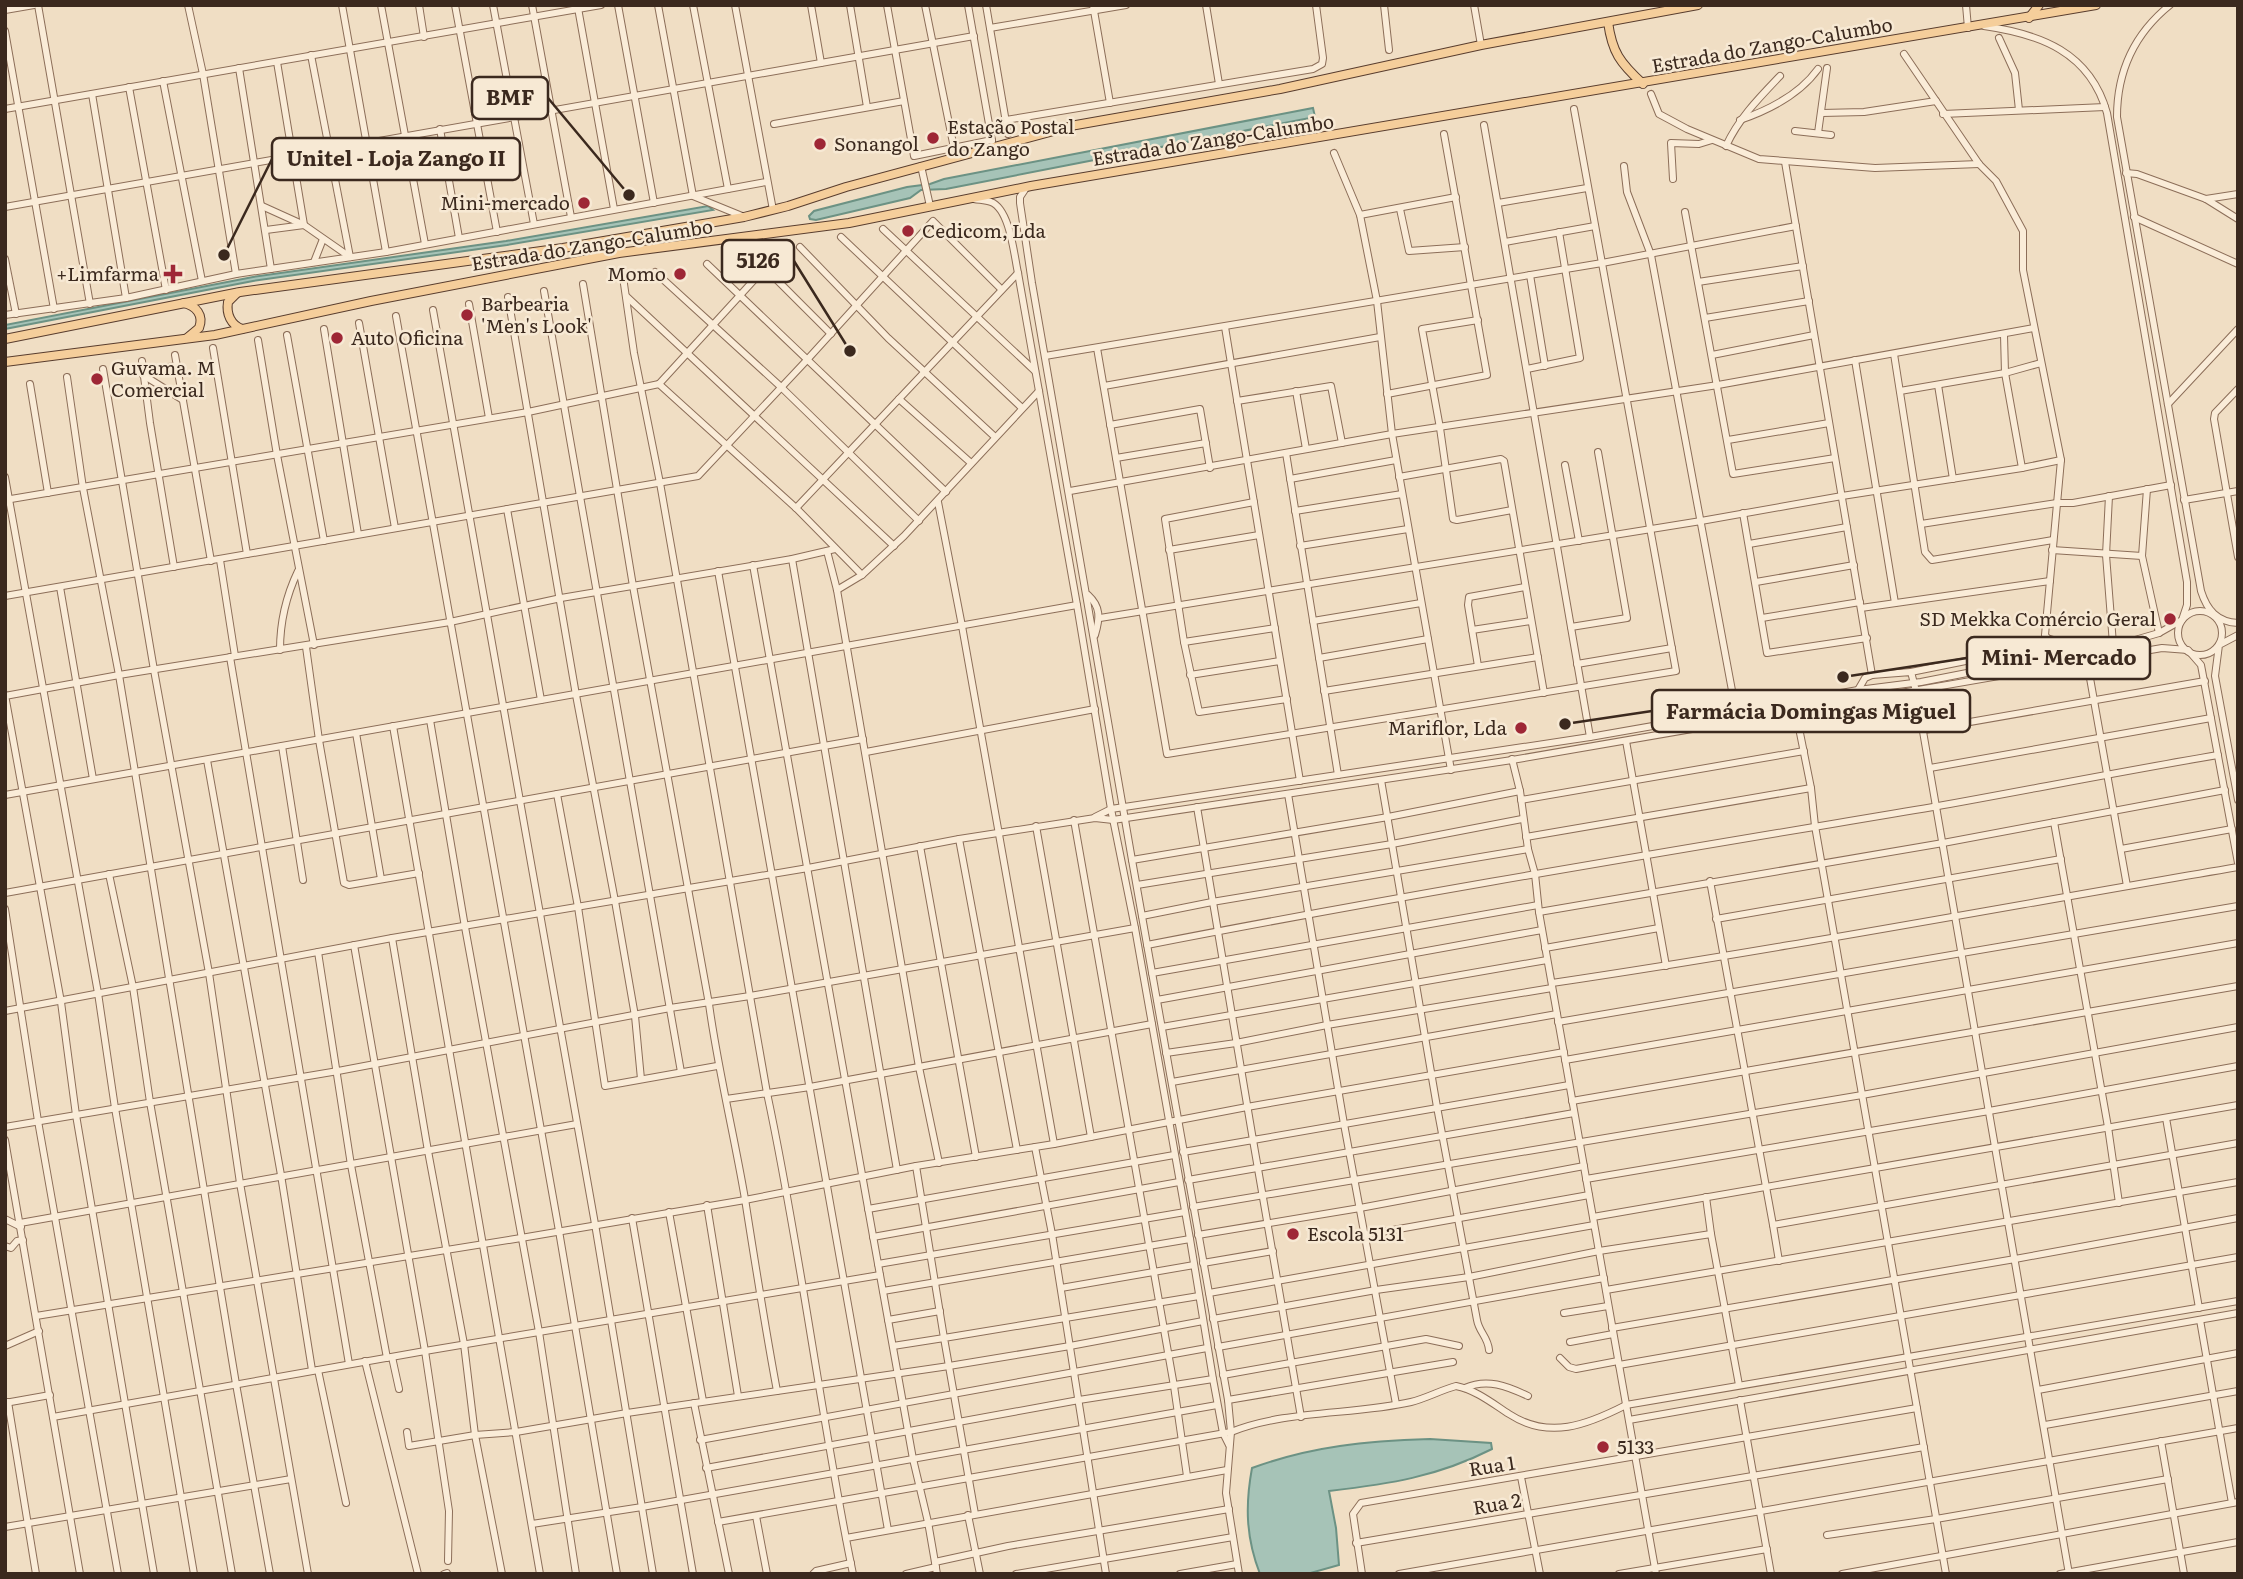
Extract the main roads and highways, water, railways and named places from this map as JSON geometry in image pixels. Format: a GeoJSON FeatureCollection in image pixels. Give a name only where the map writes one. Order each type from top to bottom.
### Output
{"type":"FeatureCollection","features":[{"type":"Feature","properties":{"kind":"main road","name":"Estrada do Zango-Calumbo"},"geometry":{"type":"LineString","coordinates":[[5,339],[240,292],[538,252],[744,217],[1034,134],[1266,91],[1674,7],[1698,5]]}},
{"type":"Feature","properties":{"kind":"main road"},"geometry":{"type":"LineString","coordinates":[[2029,18],[2039,5]]}},
{"type":"Feature","properties":{"kind":"main road","name":"Estrada do Zango-Calumbo"},"geometry":{"type":"LineString","coordinates":[[5,362],[185,339],[619,253],[808,229],[1031,186],[2095,5]]}},
{"type":"Feature","properties":{"kind":"main road"},"geometry":{"type":"LineString","coordinates":[[1608,22],[1615,52],[1643,84]]}},
{"type":"Feature","properties":{"kind":"main road"},"geometry":{"type":"LineString","coordinates":[[240,292],[231,298],[227,307],[233,324],[243,329]]}},
{"type":"Feature","properties":{"kind":"main road"},"geometry":{"type":"LineString","coordinates":[[179,303],[192,306],[201,318],[199,328],[185,339]]}},
{"type":"Feature","properties":{"kind":"place","name":"Estação Postal do Zango"},"geometry":{"type":"Point","coordinates":[933,138]}},
{"type":"Feature","properties":{"kind":"place","name":"Sonangol"},"geometry":{"type":"Point","coordinates":[820,144]}},
{"type":"Feature","properties":{"kind":"place","name":"BMF"},"geometry":{"type":"Point","coordinates":[629,195]}},
{"type":"Feature","properties":{"kind":"place","name":"Mini-mercado"},"geometry":{"type":"Point","coordinates":[584,203]}},
{"type":"Feature","properties":{"kind":"place","name":"Cedicom, Lda"},"geometry":{"type":"Point","coordinates":[908,231]}},
{"type":"Feature","properties":{"kind":"place","name":"Unitel - Loja Zango II"},"geometry":{"type":"Point","coordinates":[224,255]}},
{"type":"Feature","properties":{"kind":"place","name":"+Limfarma"},"geometry":{"type":"Point","coordinates":[173,274]}},
{"type":"Feature","properties":{"kind":"place","name":"Momo"},"geometry":{"type":"Point","coordinates":[680,274]}},
{"type":"Feature","properties":{"kind":"place","name":"Barbearia 'Men's Look'"},"geometry":{"type":"Point","coordinates":[467,315]}},
{"type":"Feature","properties":{"kind":"place","name":"Auto Oficina"},"geometry":{"type":"Point","coordinates":[337,338]}},
{"type":"Feature","properties":{"kind":"place","name":"5126"},"geometry":{"type":"Point","coordinates":[850,351]}},
{"type":"Feature","properties":{"kind":"place","name":"Guvama. M Comercial"},"geometry":{"type":"Point","coordinates":[97,379]}},
{"type":"Feature","properties":{"kind":"place","name":"SD Mekka Comércio Geral"},"geometry":{"type":"Point","coordinates":[2170,619]}},
{"type":"Feature","properties":{"kind":"place","name":"Mini- Mercado"},"geometry":{"type":"Point","coordinates":[1843,677]}},
{"type":"Feature","properties":{"kind":"place","name":"Farmácia Domingas Miguel"},"geometry":{"type":"Point","coordinates":[1565,724]}},
{"type":"Feature","properties":{"kind":"place","name":"Mariflor, Lda"},"geometry":{"type":"Point","coordinates":[1521,728]}},
{"type":"Feature","properties":{"kind":"place","name":"Escola 5131"},"geometry":{"type":"Point","coordinates":[1293,1234]}},
{"type":"Feature","properties":{"kind":"place","name":"5133"},"geometry":{"type":"Point","coordinates":[1603,1447]}}]}
